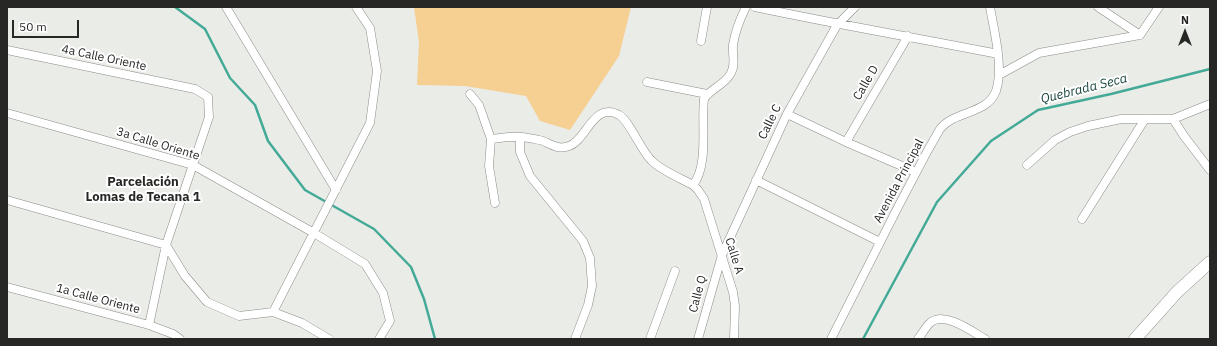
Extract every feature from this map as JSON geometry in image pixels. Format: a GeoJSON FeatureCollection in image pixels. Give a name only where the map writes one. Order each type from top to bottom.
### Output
{"type":"FeatureCollection","features":[{"type":"Feature","properties":{"kind":"main road"},"geometry":{"type":"LineString","coordinates":[[1135,339],[1177,292],[1210,262]]}},
{"type":"Feature","properties":{"kind":"street"},"geometry":{"type":"LineString","coordinates":[[226,7],[336,190]]}},
{"type":"Feature","properties":{"kind":"street"},"geometry":{"type":"LineString","coordinates":[[274,312],[370,123],[377,71],[370,28],[356,7]]}},
{"type":"Feature","properties":{"kind":"street"},"geometry":{"type":"LineString","coordinates":[[701,41],[707,7]]}},
{"type":"Feature","properties":{"kind":"street"},"geometry":{"type":"LineString","coordinates":[[491,139],[520,137],[542,141],[559,148],[570,146],[578,140],[596,117],[603,113],[612,113],[619,115],[624,120],[651,160],[693,185],[702,165],[704,98],[727,79],[731,73],[734,60],[733,47],[740,19],[746,7]]}},
{"type":"Feature","properties":{"kind":"street"},"geometry":{"type":"LineString","coordinates":[[756,7],[837,25],[908,36],[998,54]]}},
{"type":"Feature","properties":{"kind":"street","name":"Calle C"},"geometry":{"type":"LineString","coordinates":[[722,255],[786,114],[837,25],[855,7]]}},
{"type":"Feature","properties":{"kind":"street","name":"Avenida Principal"},"geometry":{"type":"LineString","coordinates":[[831,339],[939,130],[946,122],[957,116],[982,107],[992,100],[999,75],[998,54],[990,7]]}},
{"type":"Feature","properties":{"kind":"street"},"geometry":{"type":"LineString","coordinates":[[1098,7],[1140,35]]}},
{"type":"Feature","properties":{"kind":"street"},"geometry":{"type":"LineString","coordinates":[[999,75],[1039,53],[1140,35],[1159,7]]}},
{"type":"Feature","properties":{"kind":"street","name":"Calle D"},"geometry":{"type":"LineString","coordinates":[[846,142],[908,36]]}},
{"type":"Feature","properties":{"kind":"street","name":"4a Calle Oriente"},"geometry":{"type":"LineString","coordinates":[[7,50],[195,89],[208,97],[209,117],[193,165]]}},
{"type":"Feature","properties":{"kind":"street"},"geometry":{"type":"LineString","coordinates":[[647,82],[707,94]]}},
{"type":"Feature","properties":{"kind":"street"},"geometry":{"type":"LineString","coordinates":[[470,94],[479,105],[491,139],[490,166],[495,203]]}},
{"type":"Feature","properties":{"kind":"street"},"geometry":{"type":"LineString","coordinates":[[1027,165],[1055,140],[1070,132],[1088,126],[1121,119],[1173,119],[1210,104]]}},
{"type":"Feature","properties":{"kind":"street","name":"3a Calle Oriente"},"geometry":{"type":"LineString","coordinates":[[7,113],[193,165],[314,233],[365,264],[383,293],[390,321],[380,339]]}},
{"type":"Feature","properties":{"kind":"street"},"geometry":{"type":"LineString","coordinates":[[786,114],[916,172]]}},
{"type":"Feature","properties":{"kind":"street"},"geometry":{"type":"LineString","coordinates":[[1082,219],[1145,119]]}},
{"type":"Feature","properties":{"kind":"street"},"geometry":{"type":"LineString","coordinates":[[1173,119],[1210,170]]}},
{"type":"Feature","properties":{"kind":"street"},"geometry":{"type":"LineString","coordinates":[[520,137],[520,152],[530,176],[583,241],[590,258],[592,286],[588,304],[574,339]]}},
{"type":"Feature","properties":{"kind":"street"},"geometry":{"type":"LineString","coordinates":[[149,325],[166,245],[193,165]]}},
{"type":"Feature","properties":{"kind":"street"},"geometry":{"type":"LineString","coordinates":[[756,180],[880,242]]}},
{"type":"Feature","properties":{"kind":"street","name":"Calle A"},"geometry":{"type":"LineString","coordinates":[[693,185],[704,199],[734,299],[734,339]]}},
{"type":"Feature","properties":{"kind":"street"},"geometry":{"type":"LineString","coordinates":[[7,200],[166,245],[185,276],[207,302],[239,316],[274,312],[302,323],[329,339]]}},
{"type":"Feature","properties":{"kind":"street","name":"Calle Q"},"geometry":{"type":"LineString","coordinates":[[698,339],[722,255]]}},
{"type":"Feature","properties":{"kind":"street"},"geometry":{"type":"LineString","coordinates":[[650,339],[675,271]]}},
{"type":"Feature","properties":{"kind":"street","name":"1a Calle Oriente"},"geometry":{"type":"LineString","coordinates":[[7,287],[149,325],[173,334],[180,339]]}},
{"type":"Feature","properties":{"kind":"street"},"geometry":{"type":"LineString","coordinates":[[918,339],[929,322],[937,319],[946,319],[958,323],[985,339]]}},
{"type":"Feature","properties":{"kind":"shaded area"},"geometry":{"type":"Polygon","coordinates":[[[414,7],[631,7],[619,56],[570,130],[540,121],[526,96],[465,86],[417,85],[419,42],[414,7]]]}},
{"type":"Feature","properties":{"kind":"waterway","name":"Quebrada Seca"},"geometry":{"type":"LineString","coordinates":[[175,7],[205,29],[230,78],[255,105],[268,141],[305,190],[374,229],[411,267],[424,299],[435,339]]}},
{"type":"Feature","properties":{"kind":"waterway","name":"Quebrada Seca"},"geometry":{"type":"LineString","coordinates":[[863,339],[937,202],[991,141],[1038,110],[1111,94],[1210,69]]}},
{"type":"Feature","properties":{"kind":"district","name":"Parcelación Lomas de Tecana 1"},"geometry":{"type":"Point","coordinates":[143,190]}}]}
